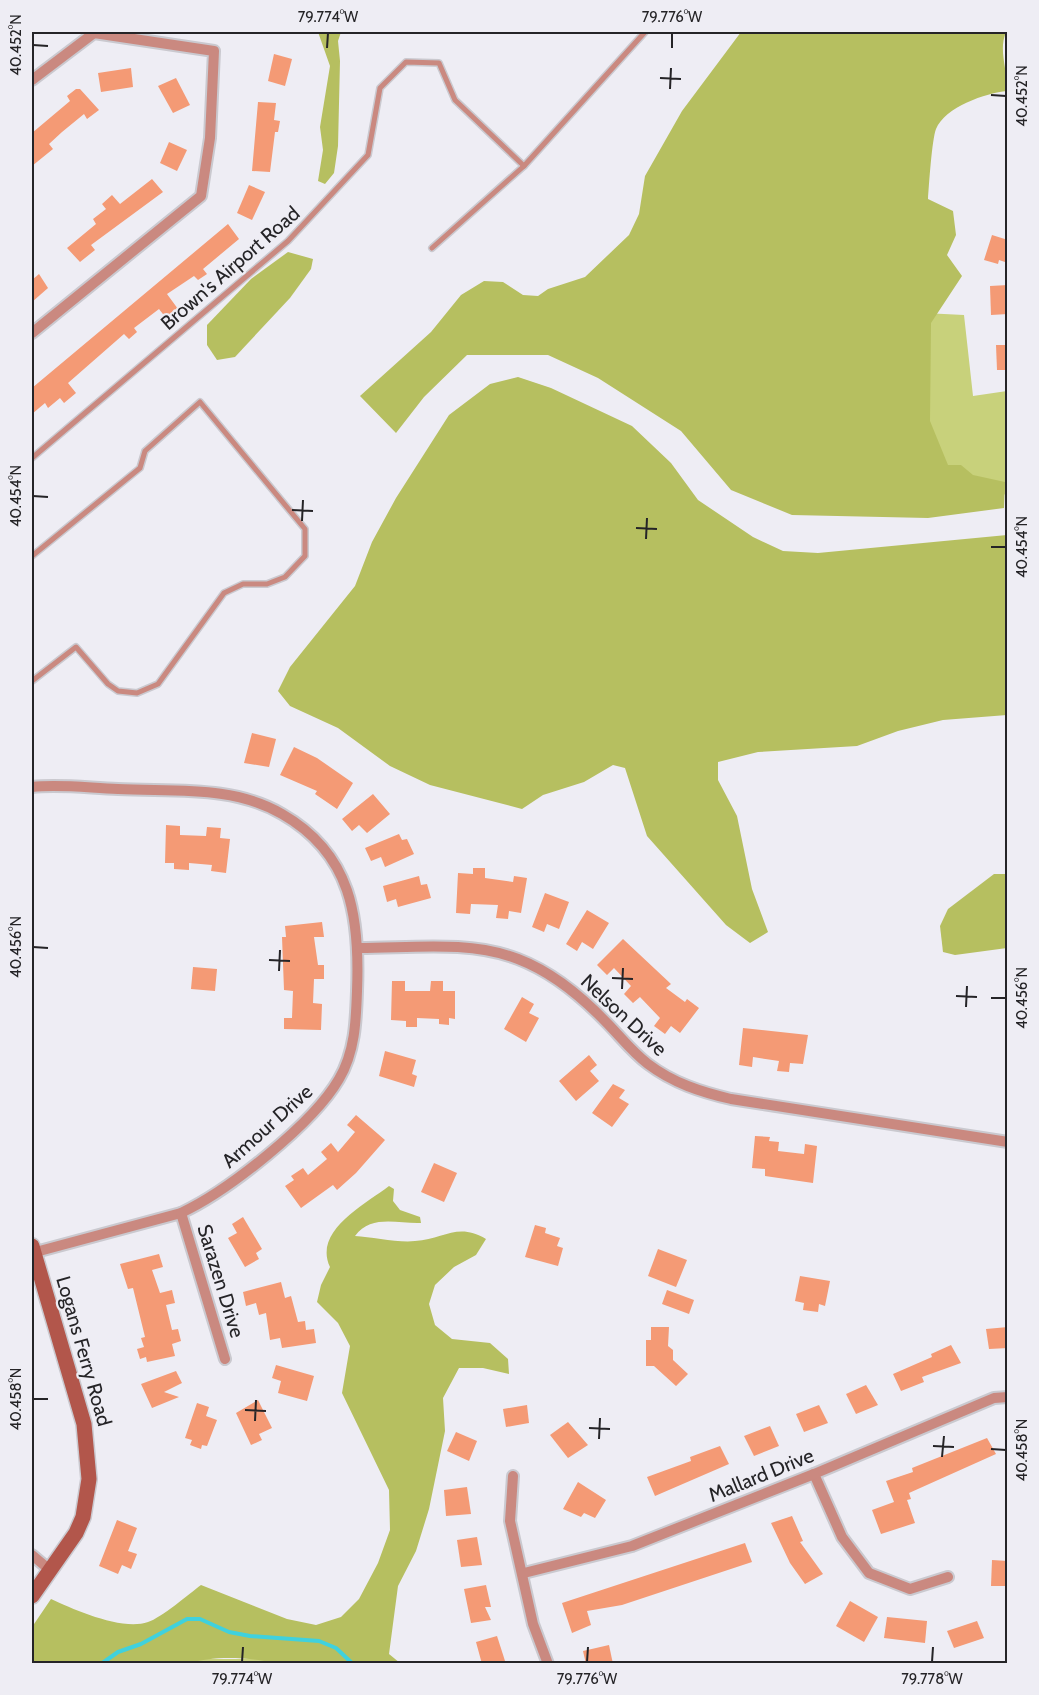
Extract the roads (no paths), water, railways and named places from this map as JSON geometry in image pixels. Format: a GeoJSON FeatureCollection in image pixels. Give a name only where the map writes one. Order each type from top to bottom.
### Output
{"type":"FeatureCollection","features":[{"type":"Feature","properties":{"kind":"street"},"geometry":{"type":"LineString","coordinates":[[32,80],[94,33],[214,51],[210,138],[201,196],[32,333]]}},
{"type":"Feature","properties":{"kind":"street","name":"Armour Drive"},"geometry":{"type":"LineString","coordinates":[[32,787],[222,794],[249,798],[272,808],[308,832],[335,864],[351,901],[360,948],[354,1038],[343,1072],[327,1097],[297,1128],[226,1186],[181,1213],[32,1251]]}},
{"type":"Feature","properties":{"kind":"street","name":"Nelson Drive"},"geometry":{"type":"LineString","coordinates":[[360,948],[468,948],[518,959],[549,974],[581,998],[646,1064],[663,1075],[697,1090],[731,1099],[1008,1142]]}},
{"type":"Feature","properties":{"kind":"street","name":"Sarazen Drive"},"geometry":{"type":"LineString","coordinates":[[181,1213],[225,1359]]}},
{"type":"Feature","properties":{"kind":"street","name":"Logans Ferry Road"},"geometry":{"type":"LineString","coordinates":[[32,1251],[84,1424],[89,1458],[89,1479],[83,1517],[51,1571],[32,1596]]}},
{"type":"Feature","properties":{"kind":"street","name":"Mallard Drive"},"geometry":{"type":"LineString","coordinates":[[524,1574],[632,1546],[814,1474],[994,1398],[1008,1397]]}},
{"type":"Feature","properties":{"kind":"street"},"geometry":{"type":"LineString","coordinates":[[814,1474],[842,1537],[869,1573],[910,1589],[948,1577]]}},
{"type":"Feature","properties":{"kind":"street"},"geometry":{"type":"LineString","coordinates":[[513,1476],[510,1521],[524,1574],[533,1624],[548,1664]]}},
{"type":"Feature","properties":{"kind":"street"},"geometry":{"type":"LineString","coordinates":[[32,1556],[51,1571]]}},
{"type":"Feature","properties":{"kind":"lane"},"geometry":{"type":"LineString","coordinates":[[432,248],[524,166],[645,32]]}},
{"type":"Feature","properties":{"kind":"lane","name":"Brown's Airport Road"},"geometry":{"type":"LineString","coordinates":[[32,458],[288,242],[368,155],[380,88],[406,62],[439,63],[455,100],[524,166]]}},
{"type":"Feature","properties":{"kind":"lane"},"geometry":{"type":"LineString","coordinates":[[32,556],[140,468],[145,450],[200,402],[305,529],[305,556],[285,577],[267,584],[243,584],[224,593],[158,684],[137,693],[118,690],[108,684],[76,647],[32,681]]}},
{"type":"Feature","properties":{"kind":"waterway"},"geometry":{"type":"LineString","coordinates":[[101,1664],[118,1652],[141,1644],[187,1619],[200,1619],[229,1632],[250,1636],[319,1641],[336,1648],[353,1664]]}}]}
